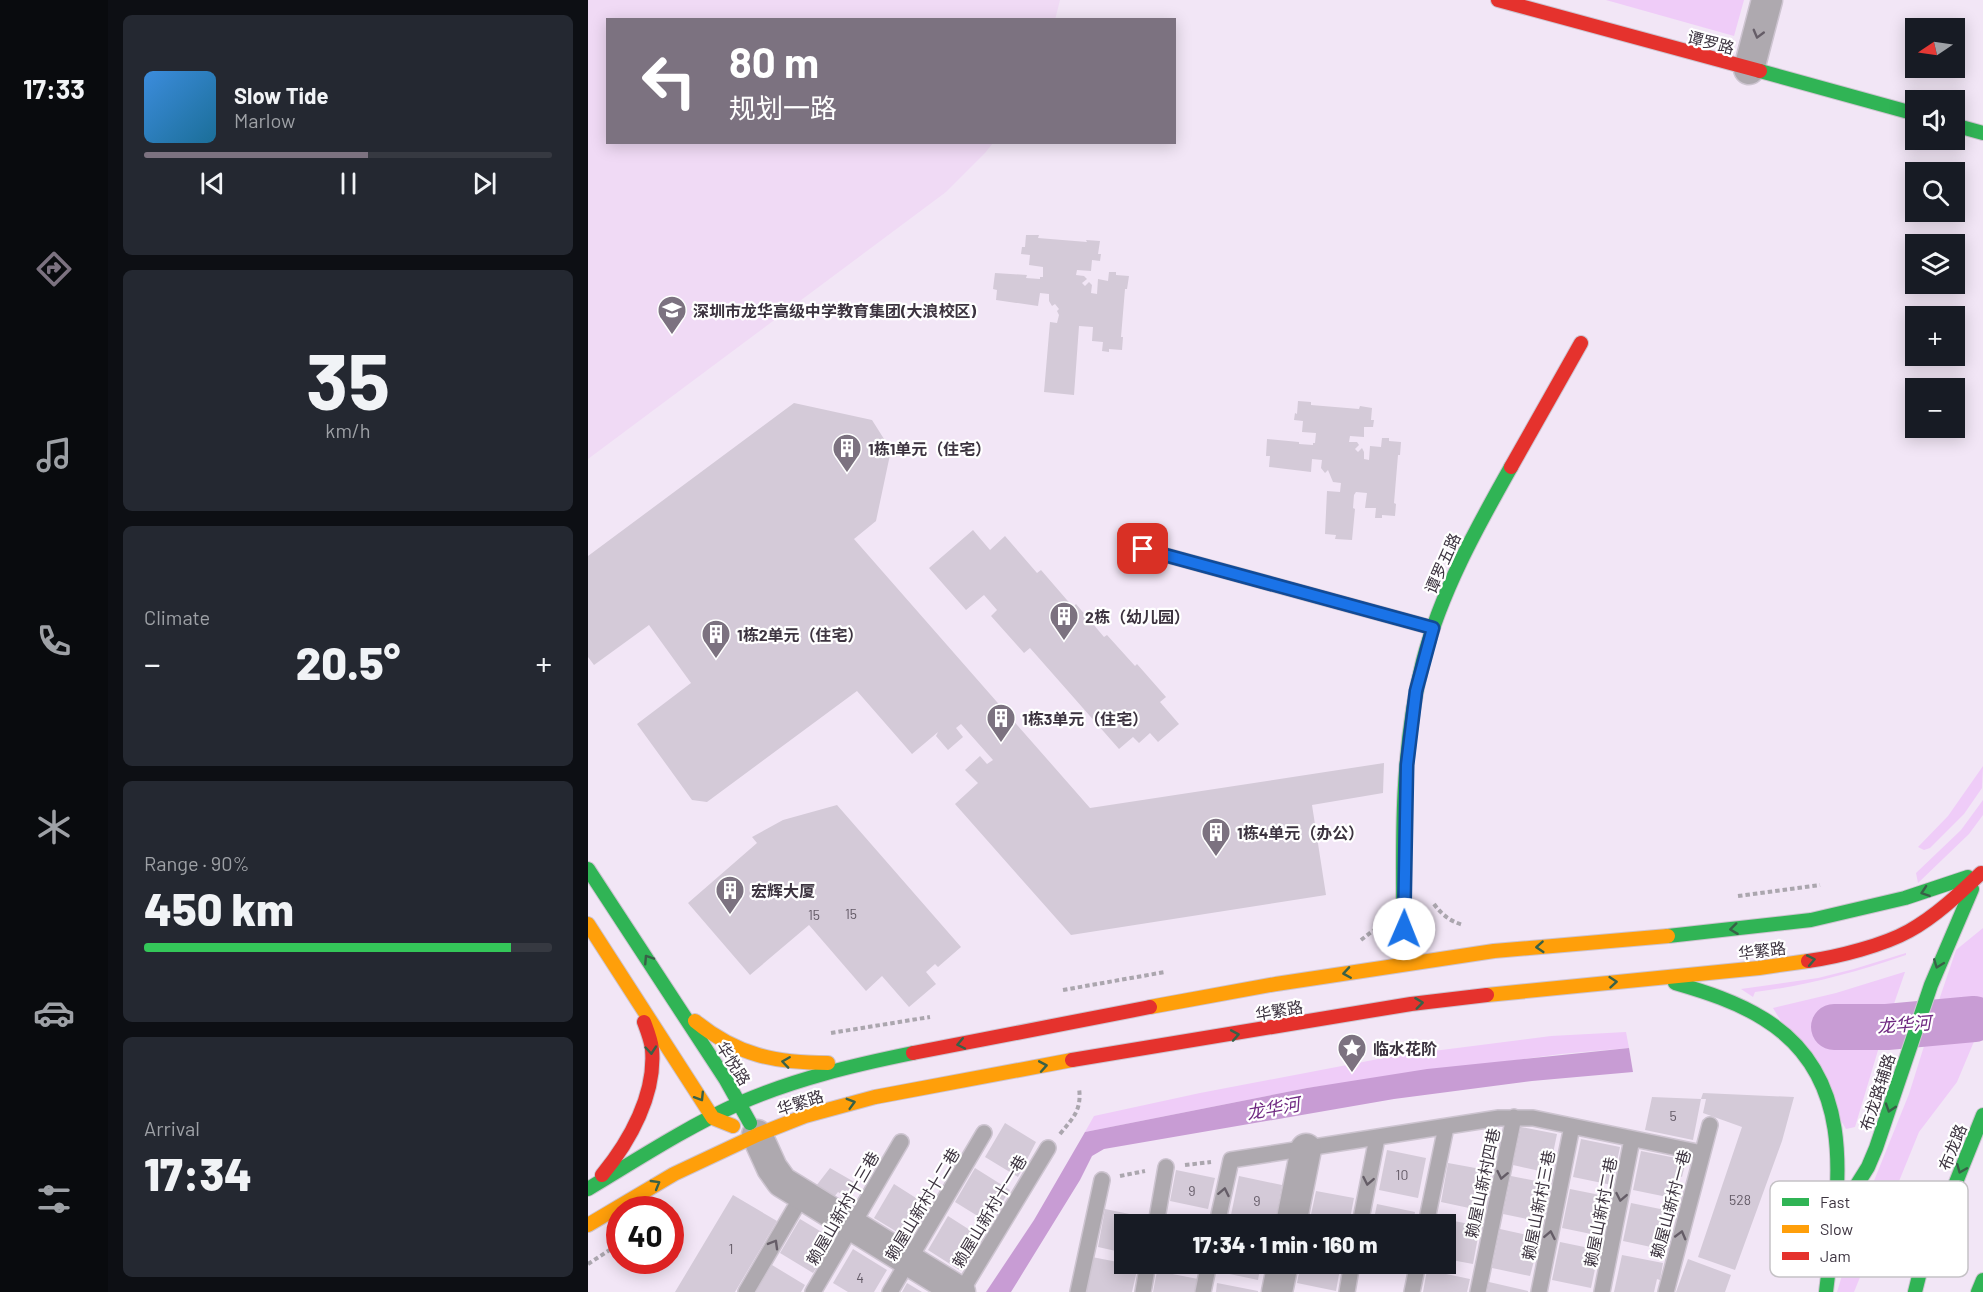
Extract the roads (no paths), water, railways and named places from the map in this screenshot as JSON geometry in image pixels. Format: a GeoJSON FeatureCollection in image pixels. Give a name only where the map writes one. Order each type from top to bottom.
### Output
{"type":"FeatureCollection","features":[{"type":"Feature","properties":{"kind":"main road","name":"谭罗路"},"geometry":{"type":"LineString","coordinates":[[1498,0],[1905,111]]}},
{"type":"Feature","properties":{"kind":"main road"},"geometry":{"type":"LineString","coordinates":[[1965,128],[1983,133]]}},
{"type":"Feature","properties":{"kind":"main road","name":"谭罗五路"},"geometry":{"type":"LineString","coordinates":[[1404,964],[1407,765],[1416,691],[1433,628],[1457,566],[1473,533],[1581,343]]}},
{"type":"Feature","properties":{"kind":"main road"},"geometry":{"type":"LineString","coordinates":[[1143,549],[1433,628]]}},
{"type":"Feature","properties":{"kind":"main road","name":"华悦路"},"geometry":{"type":"LineString","coordinates":[[588,869],[740,1103],[756,1136]]}},
{"type":"Feature","properties":{"kind":"main road","name":"华繁路"},"geometry":{"type":"LineString","coordinates":[[590,1188],[659,1146],[740,1103],[793,1083],[866,1063],[1021,1031],[1254,988],[1404,964],[1494,951],[1664,942],[1850,912],[1905,898],[1982,871]]}},
{"type":"Feature","properties":{"kind":"main road","name":"华繁路"},"geometry":{"type":"LineString","coordinates":[[588,1225],[674,1174],[756,1136],[805,1116],[875,1096],[1062,1062],[1412,1004],[1545,988],[1649,979],[1666,973],[1814,960],[1895,938],[1929,919],[1982,871]]}},
{"type":"Feature","properties":{"kind":"main road","name":"布龙路辅路"},"geometry":{"type":"LineString","coordinates":[[1859,1181],[1876,1148],[1924,1001],[1951,931],[1982,871]]}},
{"type":"Feature","properties":{"kind":"main road"},"geometry":{"type":"LineString","coordinates":[[588,924],[713,1118],[756,1136]]}},
{"type":"Feature","properties":{"kind":"main road"},"geometry":{"type":"LineString","coordinates":[[1649,979],[1684,985],[1745,1007],[1778,1028],[1809,1059],[1824,1085],[1835,1124],[1838,1181]]}},
{"type":"Feature","properties":{"kind":"main road"},"geometry":{"type":"LineString","coordinates":[[590,1188],[621,1152],[637,1119],[651,1080],[652,1047],[634,995]]}},
{"type":"Feature","properties":{"kind":"main road"},"geometry":{"type":"LineString","coordinates":[[680,1008],[703,1029],[742,1052],[791,1063],[866,1063]]}},
{"type":"Feature","properties":{"kind":"main road","name":"布龙路"},"geometry":{"type":"LineString","coordinates":[[1957,1181],[1983,1115]]}},
{"type":"Feature","properties":{"kind":"main road","name":"布龙路辅路"},"geometry":{"type":"LineString","coordinates":[[1826,1292],[1828,1277]]}},
{"type":"Feature","properties":{"kind":"main road"},"geometry":{"type":"LineString","coordinates":[[1909,1292],[1917,1277]]}},
{"type":"Feature","properties":{"kind":"main road","name":"布龙路"},"geometry":{"type":"LineString","coordinates":[[1915,1292],[1919,1277]]}},
{"type":"Feature","properties":{"kind":"main road"},"geometry":{"type":"LineString","coordinates":[[1978,1292],[1983,1280]]}},
{"type":"Feature","properties":{"kind":"street"},"geometry":{"type":"LineString","coordinates":[[1749,69],[1767,0]]}},
{"type":"Feature","properties":{"kind":"street"},"geometry":{"type":"LineString","coordinates":[[756,1136],[782,1182],[961,1292]]}},
{"type":"Feature","properties":{"kind":"street"},"geometry":{"type":"LineString","coordinates":[[1293,1214],[1306,1149]]}},
{"type":"Feature","properties":{"kind":"street"},"geometry":{"type":"LineString","coordinates":[[1277,1292],[1281,1274]]}},
{"type":"Feature","properties":{"kind":"lane"},"geometry":{"type":"LineString","coordinates":[[1219,1214],[1230,1160],[1514,1118],[1533,1118],[1702,1153]]}},
{"type":"Feature","properties":{"kind":"lane","name":"赖屋山新村四巷"},"geometry":{"type":"LineString","coordinates":[[1478,1292],[1514,1118]]}},
{"type":"Feature","properties":{"kind":"lane","name":"赖屋山新村一巷"},"geometry":{"type":"LineString","coordinates":[[1666,1292],[1710,1125]]}},
{"type":"Feature","properties":{"kind":"lane","name":"赖屋山新村三巷"},"geometry":{"type":"LineString","coordinates":[[1539,1292],[1572,1126]]}},
{"type":"Feature","properties":{"kind":"lane"},"geometry":{"type":"LineString","coordinates":[[1428,1214],[1446,1127]]}},
{"type":"Feature","properties":{"kind":"lane","name":"赖屋山新村十二巷"},"geometry":{"type":"LineString","coordinates":[[890,1292],[984,1133]]}},
{"type":"Feature","properties":{"kind":"lane"},"geometry":{"type":"LineString","coordinates":[[1362,1214],[1377,1138]]}},
{"type":"Feature","properties":{"kind":"lane","name":"赖屋山新村二巷"},"geometry":{"type":"LineString","coordinates":[[1602,1292],[1632,1139]]}},
{"type":"Feature","properties":{"kind":"lane","name":"赖屋山新村十三巷"},"geometry":{"type":"LineString","coordinates":[[813,1292],[901,1142]]}},
{"type":"Feature","properties":{"kind":"lane","name":"赖屋山新村十一巷"},"geometry":{"type":"LineString","coordinates":[[961,1292],[1048,1148]]}},
{"type":"Feature","properties":{"kind":"lane"},"geometry":{"type":"LineString","coordinates":[[1158,1214],[1166,1167]]}},
{"type":"Feature","properties":{"kind":"lane"},"geometry":{"type":"LineString","coordinates":[[1078,1292],[1102,1180]]}},
{"type":"Feature","properties":{"kind":"lane"},"geometry":{"type":"LineString","coordinates":[[746,1292],[802,1196]]}},
{"type":"Feature","properties":{"kind":"lane"},"geometry":{"type":"LineString","coordinates":[[1143,1292],[1146,1274]]}},
{"type":"Feature","properties":{"kind":"lane"},"geometry":{"type":"LineString","coordinates":[[1203,1292],[1207,1274]]}},
{"type":"Feature","properties":{"kind":"lane"},"geometry":{"type":"LineString","coordinates":[[1347,1292],[1350,1274]]}},
{"type":"Feature","properties":{"kind":"lane"},"geometry":{"type":"LineString","coordinates":[[1412,1292],[1416,1274]]}},
{"type":"Feature","properties":{"kind":"water"},"geometry":{"type":"Polygon","coordinates":[[[1979,1004],[1964,1036],[1870,1047],[1838,1047],[1834,1012],[1936,1009],[1979,1004]]]}},
{"type":"Feature","properties":{"kind":"water"},"geometry":{"type":"Polygon","coordinates":[[[1629,1048],[1633,1072],[1532,1081],[1394,1099],[1104,1149],[1092,1156],[1080,1180],[1011,1292],[986,1292],[1034,1220],[1085,1132],[1307,1088],[1427,1069],[1629,1048]]]}},
{"type":"Feature","properties":{"kind":"waterway","name":"龙华河"},"geometry":{"type":"LineString","coordinates":[[1834,1027],[1887,1027],[1974,1019]]}},
{"type":"Feature","properties":{"kind":"place","name":"深圳市龙华高级中学教育集团(大浪校区)"},"geometry":{"type":"Point","coordinates":[672,336]}},
{"type":"Feature","properties":{"kind":"place","name":"1栋1单元（住宅）"},"geometry":{"type":"Point","coordinates":[847,474]}},
{"type":"Feature","properties":{"kind":"place","name":"2栋（幼儿园）"},"geometry":{"type":"Point","coordinates":[1064,642]}},
{"type":"Feature","properties":{"kind":"place","name":"1栋2单元（住宅）"},"geometry":{"type":"Point","coordinates":[716,660]}},
{"type":"Feature","properties":{"kind":"place","name":"1栋3单元（住宅）"},"geometry":{"type":"Point","coordinates":[1001,744]}},
{"type":"Feature","properties":{"kind":"place","name":"1栋4单元（办公）"},"geometry":{"type":"Point","coordinates":[1216,858]}},
{"type":"Feature","properties":{"kind":"place","name":"宏辉大厦"},"geometry":{"type":"Point","coordinates":[730,916]}},
{"type":"Feature","properties":{"kind":"place","name":"临水花阶"},"geometry":{"type":"Point","coordinates":[1352,1074]}}]}
